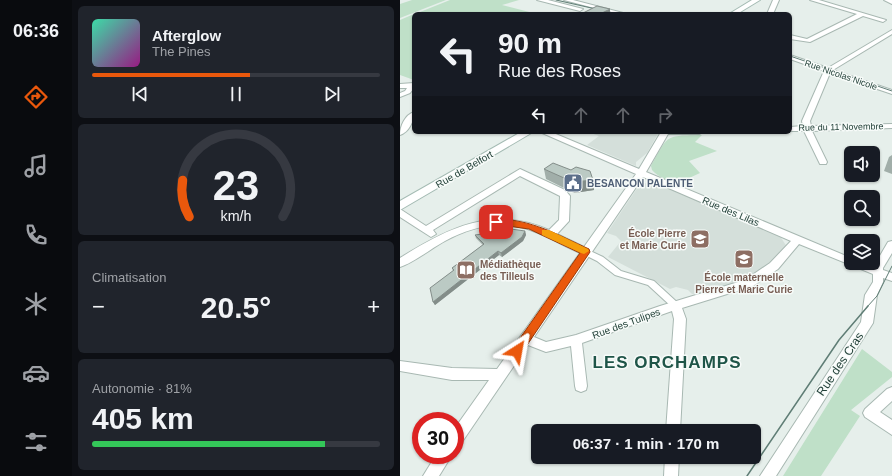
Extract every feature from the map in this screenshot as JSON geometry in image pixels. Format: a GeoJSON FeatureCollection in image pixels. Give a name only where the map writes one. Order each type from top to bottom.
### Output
{"type":"FeatureCollection","features":[{"type":"Feature","properties":{"kind":"main road"},"geometry":{"type":"LineString","coordinates":[[540,0],[580,9]]}},
{"type":"Feature","properties":{"kind":"main road"},"geometry":{"type":"LineString","coordinates":[[736,12],[757,0]]}},
{"type":"Feature","properties":{"kind":"main road"},"geometry":{"type":"LineString","coordinates":[[573,12],[580,9]]}},
{"type":"Feature","properties":{"kind":"main road"},"geometry":{"type":"LineString","coordinates":[[400,132],[412,117]]}},
{"type":"Feature","properties":{"kind":"main road","name":"Rue de Belfort"},"geometry":{"type":"LineString","coordinates":[[400,206],[525,134]]}},
{"type":"Feature","properties":{"kind":"street"},"geometry":{"type":"LineString","coordinates":[[567,0],[616,12]]}},
{"type":"Feature","properties":{"kind":"street"},"geometry":{"type":"LineString","coordinates":[[771,12],[776,0]]}},
{"type":"Feature","properties":{"kind":"street"},"geometry":{"type":"LineString","coordinates":[[813,0],[883,20]]}},
{"type":"Feature","properties":{"kind":"street"},"geometry":{"type":"LineString","coordinates":[[887,0],[892,2]]}},
{"type":"Feature","properties":{"kind":"street"},"geometry":{"type":"LineString","coordinates":[[580,9],[600,1]]}},
{"type":"Feature","properties":{"kind":"street"},"geometry":{"type":"LineString","coordinates":[[580,9],[597,12]]}},
{"type":"Feature","properties":{"kind":"street"},"geometry":{"type":"LineString","coordinates":[[792,37],[808,41],[862,14]]}},
{"type":"Feature","properties":{"kind":"street"},"geometry":{"type":"LineString","coordinates":[[824,162],[807,128],[806,121],[828,70],[892,32]]}},
{"type":"Feature","properties":{"kind":"street","name":"Rue Nicolas Nicole"},"geometry":{"type":"LineString","coordinates":[[792,58],[892,92]]}},
{"type":"Feature","properties":{"kind":"street"},"geometry":{"type":"LineString","coordinates":[[400,86],[412,85]]}},
{"type":"Feature","properties":{"kind":"street"},"geometry":{"type":"LineString","coordinates":[[400,95],[408,92],[412,86]]}},
{"type":"Feature","properties":{"kind":"street","name":"Rue du 11 Novembre"},"geometry":{"type":"LineString","coordinates":[[792,129],[892,126]]}},
{"type":"Feature","properties":{"kind":"street","name":"Rue des Lilas"},"geometry":{"type":"LineString","coordinates":[[549,134],[844,259]]}},
{"type":"Feature","properties":{"kind":"street"},"geometry":{"type":"LineString","coordinates":[[464,427],[641,173],[664,134]]}},
{"type":"Feature","properties":{"kind":"street"},"geometry":{"type":"LineString","coordinates":[[426,230],[520,172],[564,194],[564,221],[550,235]]}},
{"type":"Feature","properties":{"kind":"street"},"geometry":{"type":"LineString","coordinates":[[400,212],[438,238]]}},
{"type":"Feature","properties":{"kind":"street"},"geometry":{"type":"LineString","coordinates":[[400,263],[438,238],[465,227],[496,222],[520,224],[550,235],[600,259],[618,273],[651,283],[676,306],[680,319],[673,424]]}},
{"type":"Feature","properties":{"kind":"street","name":"Rue des Tulipes"},"geometry":{"type":"LineString","coordinates":[[526,339],[546,347],[576,340],[748,283],[760,277],[774,266],[798,239]]}},
{"type":"Feature","properties":{"kind":"street","name":"Rue des Cras"},"geometry":{"type":"LineString","coordinates":[[767,476],[867,322],[871,295],[878,282],[877,272],[892,244]]}},
{"type":"Feature","properties":{"kind":"street","name":"Rue des Lilas"},"geometry":{"type":"LineString","coordinates":[[871,270],[892,277]]}},
{"type":"Feature","properties":{"kind":"street"},"geometry":{"type":"LineString","coordinates":[[576,340],[582,386]]}},
{"type":"Feature","properties":{"kind":"street"},"geometry":{"type":"LineString","coordinates":[[400,366],[452,374],[501,375]]}},
{"type":"Feature","properties":{"kind":"street"},"geometry":{"type":"LineString","coordinates":[[892,393],[870,413],[892,428]]}},
{"type":"Feature","properties":{"kind":"street"},"geometry":{"type":"LineString","coordinates":[[430,476],[438,464]]}},
{"type":"Feature","properties":{"kind":"street"},"geometry":{"type":"LineString","coordinates":[[671,476],[672,464]]}},
{"type":"Feature","properties":{"kind":"shaded area"},"geometry":{"type":"Polygon","coordinates":[[[594,134],[658,134],[647,153],[636,162],[636,166],[587,145],[599,136],[594,134]]]}},
{"type":"Feature","properties":{"kind":"shaded area","name":"École Pierre et Marie Curie"},"geometry":{"type":"Polygon","coordinates":[[[654,182],[780,236],[787,247],[776,260],[747,281],[705,293],[692,294],[688,290],[676,287],[670,289],[608,257],[621,241],[616,236],[607,233],[640,184],[654,182]]]}},
{"type":"Feature","properties":{"kind":"green space"},"geometry":{"type":"Polygon","coordinates":[[[412,0],[446,0],[412,12],[400,18],[400,4],[412,0]]]}},
{"type":"Feature","properties":{"kind":"green space"},"geometry":{"type":"Polygon","coordinates":[[[450,0],[519,0],[502,5],[529,12],[420,12],[450,0]]]}},
{"type":"Feature","properties":{"kind":"green space"},"geometry":{"type":"Polygon","coordinates":[[[412,15],[412,79],[400,75],[400,20],[412,15]]]}},
{"type":"Feature","properties":{"kind":"green space"},"geometry":{"type":"Polygon","coordinates":[[[702,135],[695,142],[717,151],[689,161],[700,173],[687,179],[691,183],[681,185],[670,182],[660,177],[652,170],[651,166],[665,142],[669,139],[681,136],[702,135]]]}},
{"type":"Feature","properties":{"kind":"green space"},"geometry":{"type":"Polygon","coordinates":[[[862,349],[892,372],[892,377],[851,410],[860,416],[821,476],[783,476],[862,349]]]}},
{"type":"Feature","properties":{"kind":"building"},"geometry":{"type":"Polygon","coordinates":[[[597,6],[610,9],[604,12],[585,12],[597,6]]]}},
{"type":"Feature","properties":{"kind":"building"},"geometry":{"type":"Polygon","coordinates":[[[553,163],[571,170],[576,167],[590,171],[593,180],[573,182],[544,169],[553,163]]]}},
{"type":"Feature","properties":{"kind":"building"},"geometry":{"type":"Polygon","coordinates":[[[504,228],[525,231],[522,237],[501,253],[498,251],[433,302],[430,288],[454,270],[452,268],[484,244],[475,235],[483,234],[486,231],[494,232],[504,228]]]}},
{"type":"Feature","properties":{"kind":"tram line"},"geometry":{"type":"LineString","coordinates":[[556,0],[609,12]]}},
{"type":"Feature","properties":{"kind":"tram line"},"geometry":{"type":"LineString","coordinates":[[792,57],[892,91]]}},
{"type":"Feature","properties":{"kind":"tram line"},"geometry":{"type":"LineString","coordinates":[[867,307],[877,296],[892,266]]}},
{"type":"Feature","properties":{"kind":"tram line"},"geometry":{"type":"LineString","coordinates":[[747,476],[839,340],[868,306]]}},
{"type":"Feature","properties":{"kind":"slow traffic"},"geometry":{"type":"LineString","coordinates":[[545,233],[584,251]]}},
{"type":"Feature","properties":{"kind":"place","name":"BESANCON PALENTE"},"geometry":{"type":"Point","coordinates":[573,183]}},
{"type":"Feature","properties":{"kind":"place","name":"École Pierre et Marie Curie"},"geometry":{"type":"Point","coordinates":[700,239]}},
{"type":"Feature","properties":{"kind":"place","name":"École maternelle Pierre et Marie Curie"},"geometry":{"type":"Point","coordinates":[744,259]}},
{"type":"Feature","properties":{"kind":"place","name":"Médiathèque des Tilleuls"},"geometry":{"type":"Point","coordinates":[466,270]}},
{"type":"Feature","properties":{"kind":"district","name":"LES ORCHAMPS"},"geometry":{"type":"Point","coordinates":[667,362]}},
{"type":"Feature","properties":{"kind":"route"},"geometry":{"type":"LineString","coordinates":[[496,222],[510,222],[532,226],[586,252],[517,351]]}}]}
